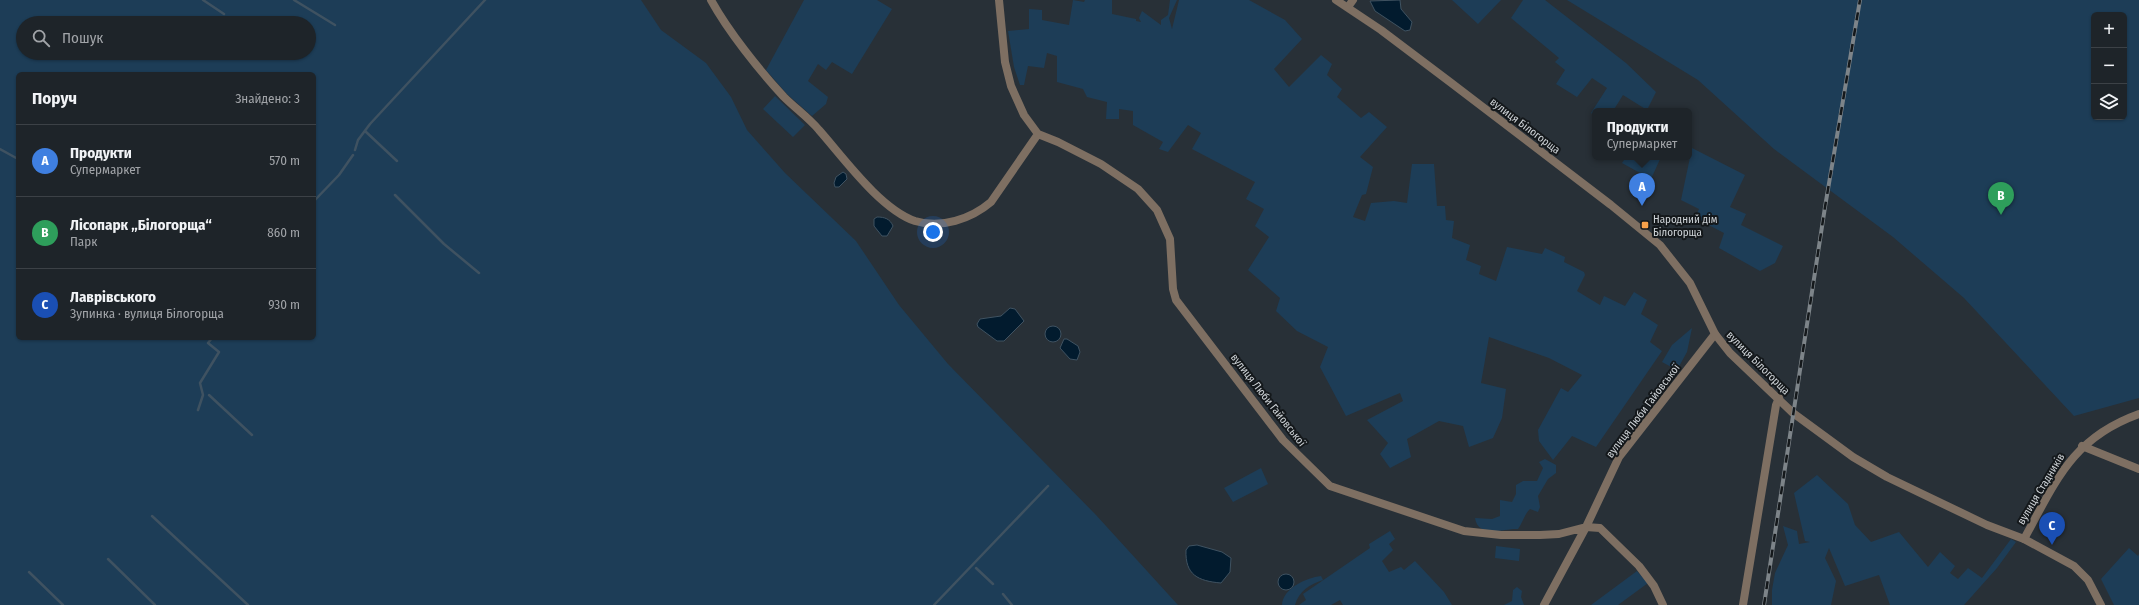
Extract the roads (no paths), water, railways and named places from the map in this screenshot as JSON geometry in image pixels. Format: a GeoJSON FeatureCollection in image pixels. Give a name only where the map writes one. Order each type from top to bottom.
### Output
{"type":"FeatureCollection","features":[{"type":"Feature","properties":{"kind":"street"},"geometry":{"type":"LineString","coordinates":[[711,0],[737,37],[783,96],[820,130],[860,178],[886,202],[913,220],[933,223],[955,221],[981,210],[991,202],[1038,134],[1024,115],[1011,86],[1005,62],[998,0]]}},
{"type":"Feature","properties":{"kind":"street","name":"вулиця Білогорща"},"geometry":{"type":"LineString","coordinates":[[1336,0],[1348,7],[1469,96],[1611,205],[1660,245],[1690,283],[1715,334],[1730,353],[1779,398],[1793,413],[1853,457],[1887,477],[1988,525],[2024,539],[2074,566],[2082,572],[2088,580],[2101,605]]}},
{"type":"Feature","properties":{"kind":"street"},"geometry":{"type":"LineString","coordinates":[[1348,7],[1353,0]]}},
{"type":"Feature","properties":{"kind":"street","name":"вулиця Люби Гайовської"},"geometry":{"type":"LineString","coordinates":[[1038,134],[1058,142],[1101,164],[1138,189],[1157,210],[1170,239],[1173,289],[1176,300],[1283,440],[1330,486],[1464,531],[1501,535],[1540,535],[1559,534],[1586,527]]}},
{"type":"Feature","properties":{"kind":"street","name":"вулиця Люби Гайовської"},"geometry":{"type":"LineString","coordinates":[[1544,605],[1586,527],[1619,457],[1715,334]]}},
{"type":"Feature","properties":{"kind":"street"},"geometry":{"type":"LineString","coordinates":[[1743,605],[1776,406],[1779,398]]}},
{"type":"Feature","properties":{"kind":"street","name":"вулиця Стадників"},"geometry":{"type":"LineString","coordinates":[[2024,539],[2051,489],[2070,459],[2082,446],[2110,426],[2139,414]]}},
{"type":"Feature","properties":{"kind":"street"},"geometry":{"type":"LineString","coordinates":[[2082,446],[2139,469]]}},
{"type":"Feature","properties":{"kind":"street"},"geometry":{"type":"LineString","coordinates":[[1586,527],[1600,528],[1639,566],[1654,586],[1663,605]]}},
{"type":"Feature","properties":{"kind":"waterway"},"geometry":{"type":"LineString","coordinates":[[203,0],[224,14]]}},
{"type":"Feature","properties":{"kind":"waterway"},"geometry":{"type":"LineString","coordinates":[[294,0],[335,25]]}},
{"type":"Feature","properties":{"kind":"waterway"},"geometry":{"type":"LineString","coordinates":[[355,150],[358,140],[370,124],[485,0]]}},
{"type":"Feature","properties":{"kind":"waterway"},"geometry":{"type":"LineString","coordinates":[[365,131],[397,161]]}},
{"type":"Feature","properties":{"kind":"waterway"},"geometry":{"type":"LineString","coordinates":[[0,149],[16,158]]}},
{"type":"Feature","properties":{"kind":"waterway"},"geometry":{"type":"LineString","coordinates":[[316,199],[339,175],[353,155]]}},
{"type":"Feature","properties":{"kind":"waterway"},"geometry":{"type":"LineString","coordinates":[[395,195],[444,244],[479,273]]}},
{"type":"Feature","properties":{"kind":"waterway"},"geometry":{"type":"LineString","coordinates":[[198,410],[203,395],[200,383],[219,352],[208,343],[210,340]]}},
{"type":"Feature","properties":{"kind":"waterway"},"geometry":{"type":"LineString","coordinates":[[209,395],[252,435]]}},
{"type":"Feature","properties":{"kind":"waterway"},"geometry":{"type":"LineString","coordinates":[[934,605],[1048,486]]}},
{"type":"Feature","properties":{"kind":"waterway"},"geometry":{"type":"LineString","coordinates":[[152,516],[248,605]]}},
{"type":"Feature","properties":{"kind":"waterway"},"geometry":{"type":"LineString","coordinates":[[108,559],[155,605]]}},
{"type":"Feature","properties":{"kind":"waterway"},"geometry":{"type":"LineString","coordinates":[[976,568],[993,584]]}},
{"type":"Feature","properties":{"kind":"waterway"},"geometry":{"type":"LineString","coordinates":[[29,572],[63,605]]}},
{"type":"Feature","properties":{"kind":"waterway"},"geometry":{"type":"LineString","coordinates":[[1003,594],[1012,605]]}},
{"type":"Feature","properties":{"kind":"railway"},"geometry":{"type":"LineString","coordinates":[[1764,605],[1825,207],[1860,0]]}},
{"type":"Feature","properties":{"kind":"place","name":"Продукти"},"geometry":{"type":"Point","coordinates":[1642,206]}},
{"type":"Feature","properties":{"kind":"place","name":"Лісопарк „Білогорща“"},"geometry":{"type":"Point","coordinates":[2001,215]}},
{"type":"Feature","properties":{"kind":"place","name":"Народний дім Білогорща"},"geometry":{"type":"Point","coordinates":[1645,225]}},
{"type":"Feature","properties":{"kind":"place","name":"Лаврівського"},"geometry":{"type":"Point","coordinates":[2052,545]}}]}
